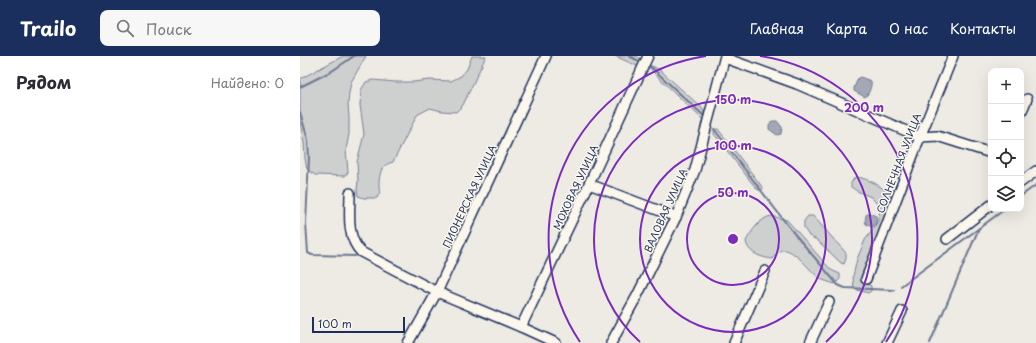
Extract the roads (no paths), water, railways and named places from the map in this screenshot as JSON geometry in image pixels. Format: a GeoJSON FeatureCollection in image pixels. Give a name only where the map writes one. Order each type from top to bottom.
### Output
{"type":"FeatureCollection","features":[{"type":"Feature","properties":{"kind":"street","name":"ПИОНЕРСКАЯ УЛИЦА"},"geometry":{"type":"LineString","coordinates":[[408,343],[437,292],[546,56]]}},
{"type":"Feature","properties":{"kind":"street","name":"МОХОВАЯ УЛИЦА"},"geometry":{"type":"LineString","coordinates":[[521,326],[648,56]]}},
{"type":"Feature","properties":{"kind":"street","name":"СОЛНЕЧНАЯ УЛИЦА"},"geometry":{"type":"LineString","coordinates":[[866,279],[920,137],[953,56]]}},
{"type":"Feature","properties":{"kind":"street"},"geometry":{"type":"LineString","coordinates":[[725,57],[804,87],[920,137],[937,136],[988,152]]}},
{"type":"Feature","properties":{"kind":"street","name":"ВАЛОВАЯ УЛИЦА"},"geometry":{"type":"LineString","coordinates":[[611,343],[637,296],[676,217],[695,170],[725,57]]}},
{"type":"Feature","properties":{"kind":"street"},"geometry":{"type":"LineString","coordinates":[[1024,106],[1027,99]]}},
{"type":"Feature","properties":{"kind":"street"},"geometry":{"type":"LineString","coordinates":[[589,184],[676,217]]}},
{"type":"Feature","properties":{"kind":"street"},"geometry":{"type":"LineString","coordinates":[[350,193],[352,238],[355,246],[361,252],[437,292],[521,326],[556,343]]}},
{"type":"Feature","properties":{"kind":"street"},"geometry":{"type":"LineString","coordinates":[[947,239],[988,207]]}},
{"type":"Feature","properties":{"kind":"street"},"geometry":{"type":"LineString","coordinates":[[734,343],[765,271]]}},
{"type":"Feature","properties":{"kind":"street"},"geometry":{"type":"LineString","coordinates":[[810,343],[829,302]]}},
{"type":"Feature","properties":{"kind":"street"},"geometry":{"type":"LineString","coordinates":[[887,343],[902,311]]}},
{"type":"Feature","properties":{"kind":"waterway"},"geometry":{"type":"LineString","coordinates":[[300,87],[332,71],[354,56]]}},
{"type":"Feature","properties":{"kind":"waterway"},"geometry":{"type":"LineString","coordinates":[[629,56],[641,62]]}},
{"type":"Feature","properties":{"kind":"waterway"},"geometry":{"type":"LineString","coordinates":[[650,66],[704,116]]}},
{"type":"Feature","properties":{"kind":"waterway"},"geometry":{"type":"LineString","coordinates":[[300,112],[308,140],[309,158],[306,223],[308,253],[312,255],[355,256]]}},
{"type":"Feature","properties":{"kind":"waterway"},"geometry":{"type":"LineString","coordinates":[[714,129],[792,231],[838,285],[845,288],[894,290]]}},
{"type":"Feature","properties":{"kind":"waterway"},"geometry":{"type":"LineString","coordinates":[[1024,194],[1036,185]]}},
{"type":"Feature","properties":{"kind":"waterway"},"geometry":{"type":"LineString","coordinates":[[901,286],[1001,212]]}},
{"type":"Feature","properties":{"kind":"waterway"},"geometry":{"type":"LineString","coordinates":[[930,343],[979,228]]}}]}
